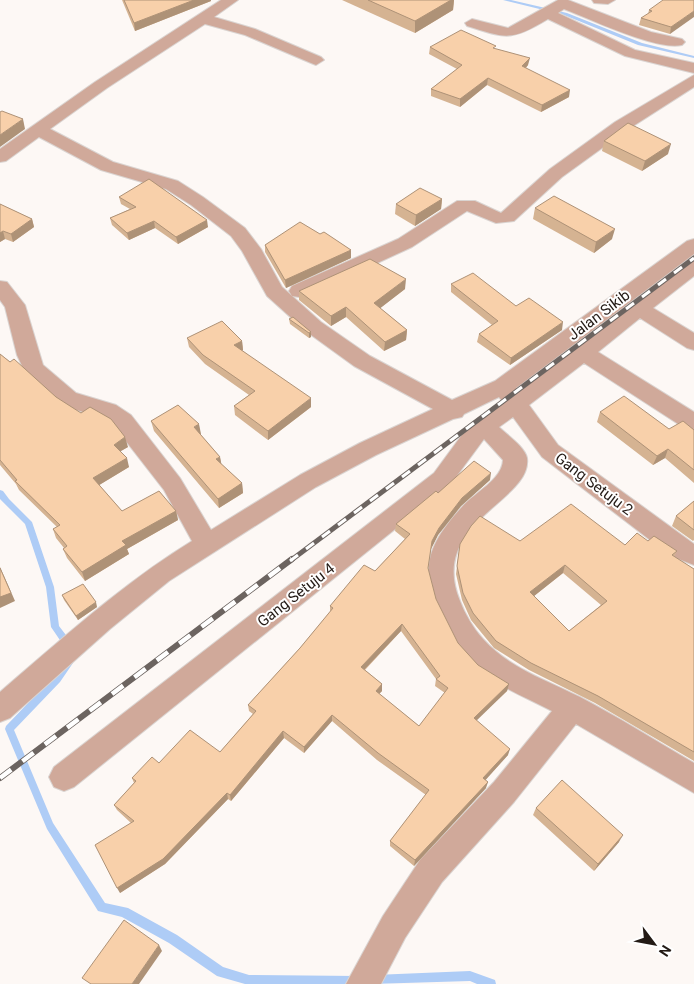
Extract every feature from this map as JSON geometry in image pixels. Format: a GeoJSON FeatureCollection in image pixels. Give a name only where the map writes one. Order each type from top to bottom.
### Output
{"type":"FeatureCollection","features":[{"type":"Feature","properties":{"kind":"street"},"geometry":{"type":"LineString","coordinates":[[0,157],[101,85],[231,0]]}},
{"type":"Feature","properties":{"kind":"street"},"geometry":{"type":"LineString","coordinates":[[599,0],[608,0]]}},
{"type":"Feature","properties":{"kind":"street"},"geometry":{"type":"LineString","coordinates":[[557,7],[630,53],[694,68]]}},
{"type":"Feature","properties":{"kind":"street"},"geometry":{"type":"LineString","coordinates":[[472,23],[507,33],[557,7],[647,36],[677,42]]}},
{"type":"Feature","properties":{"kind":"street"},"geometry":{"type":"LineString","coordinates":[[204,19],[250,32],[272,44],[316,60]]}},
{"type":"Feature","properties":{"kind":"street"},"geometry":{"type":"LineString","coordinates":[[281,300],[405,243],[463,205],[471,205],[498,218],[507,217],[564,167],[621,126],[694,80]]}},
{"type":"Feature","properties":{"kind":"street"},"geometry":{"type":"LineString","coordinates":[[38,129],[120,172],[172,185],[223,219],[251,249],[269,283],[281,300],[314,327],[362,361],[454,411]]}},
{"type":"Feature","properties":{"kind":"street","name":"Jalan Sikib"},"geometry":{"type":"LineString","coordinates":[[510,394],[694,245]]}},
{"type":"Feature","properties":{"kind":"street"},"geometry":{"type":"LineString","coordinates":[[0,709],[101,621],[152,580],[308,481],[368,449],[454,411],[510,394],[583,353],[694,266]]}},
{"type":"Feature","properties":{"kind":"street"},"geometry":{"type":"LineString","coordinates":[[0,287],[15,305],[28,355],[34,369],[68,399],[108,411],[124,421],[172,484],[207,546]]}},
{"type":"Feature","properties":{"kind":"street"},"geometry":{"type":"LineString","coordinates":[[640,309],[694,343]]}},
{"type":"Feature","properties":{"kind":"street"},"geometry":{"type":"LineString","coordinates":[[583,353],[694,423]]}},
{"type":"Feature","properties":{"kind":"street","name":"Gang Setuju 4"},"geometry":{"type":"LineString","coordinates":[[64,777],[442,479],[457,464],[470,440],[485,427],[510,394]]}},
{"type":"Feature","properties":{"kind":"street","name":"Gang Setuju 2"},"geometry":{"type":"LineString","coordinates":[[510,394],[550,451],[680,549],[694,555]]}},
{"type":"Feature","properties":{"kind":"street"},"geometry":{"type":"LineString","coordinates":[[485,427],[515,457],[516,466],[509,478],[482,502],[461,525],[446,548],[439,568],[443,592],[455,621],[472,648],[492,666],[572,707],[694,779]]}},
{"type":"Feature","properties":{"kind":"street"},"geometry":{"type":"LineString","coordinates":[[363,984],[394,927],[431,871],[504,792],[572,707]]}},
{"type":"Feature","properties":{"kind":"building"},"geometry":{"type":"Polygon","coordinates":[[[124,0],[194,0],[134,23],[124,0]]]}},
{"type":"Feature","properties":{"kind":"building"},"geometry":{"type":"Polygon","coordinates":[[[368,0],[451,0],[415,21],[368,0]]]}},
{"type":"Feature","properties":{"kind":"building"},"geometry":{"type":"Polygon","coordinates":[[[663,0],[694,0],[694,11],[671,27],[641,18],[652,11],[649,10],[663,0]]]}},
{"type":"Feature","properties":{"kind":"building"},"geometry":{"type":"Polygon","coordinates":[[[461,30],[496,46],[493,48],[530,58],[522,66],[570,90],[542,105],[488,78],[460,99],[431,89],[462,65],[430,47],[461,30]]]}},
{"type":"Feature","properties":{"kind":"building"},"geometry":{"type":"Polygon","coordinates":[[[2,111],[23,119],[0,135],[0,112],[2,111]]]}},
{"type":"Feature","properties":{"kind":"building"},"geometry":{"type":"Polygon","coordinates":[[[628,123],[671,144],[645,161],[604,141],[628,123]]]}},
{"type":"Feature","properties":{"kind":"building"},"geometry":{"type":"Polygon","coordinates":[[[149,179],[207,220],[176,237],[154,221],[127,233],[110,218],[136,207],[119,197],[149,179]]]}},
{"type":"Feature","properties":{"kind":"building"},"geometry":{"type":"Polygon","coordinates":[[[420,188],[442,199],[416,215],[396,204],[420,188]]]}},
{"type":"Feature","properties":{"kind":"building"},"geometry":{"type":"Polygon","coordinates":[[[554,196],[615,229],[596,242],[535,208],[554,196]]]}},
{"type":"Feature","properties":{"kind":"building"},"geometry":{"type":"Polygon","coordinates":[[[0,204],[32,219],[11,234],[3,231],[0,233],[0,204]]]}},
{"type":"Feature","properties":{"kind":"building"},"geometry":{"type":"Polygon","coordinates":[[[300,222],[320,234],[324,232],[351,250],[285,280],[265,245],[300,222]]]}},
{"type":"Feature","properties":{"kind":"building"},"geometry":{"type":"Polygon","coordinates":[[[370,259],[406,279],[374,303],[407,330],[385,342],[346,307],[331,316],[299,291],[370,259]]]}},
{"type":"Feature","properties":{"kind":"building"},"geometry":{"type":"Polygon","coordinates":[[[473,273],[516,306],[529,298],[563,322],[511,358],[479,334],[498,321],[451,284],[473,273]]]}},
{"type":"Feature","properties":{"kind":"building"},"geometry":{"type":"Polygon","coordinates":[[[293,317],[311,332],[309,333],[289,319],[293,317]]]}},
{"type":"Feature","properties":{"kind":"building"},"geometry":{"type":"Polygon","coordinates":[[[222,321],[242,341],[234,345],[311,398],[268,431],[234,406],[255,391],[203,355],[187,338],[222,321]]]}},
{"type":"Feature","properties":{"kind":"building"},"geometry":{"type":"Polygon","coordinates":[[[0,354],[10,362],[14,359],[56,397],[81,413],[90,407],[111,419],[125,437],[114,445],[127,458],[93,478],[122,511],[159,491],[176,511],[122,541],[126,545],[82,572],[63,549],[67,546],[53,529],[60,525],[15,481],[17,480],[0,460],[0,354]]]}},
{"type":"Feature","properties":{"kind":"building"},"geometry":{"type":"Polygon","coordinates":[[[624,396],[669,429],[683,421],[694,430],[694,470],[668,449],[657,456],[600,412],[624,396]]]}},
{"type":"Feature","properties":{"kind":"building"},"geometry":{"type":"Polygon","coordinates":[[[178,405],[199,424],[194,427],[220,457],[216,459],[242,483],[218,499],[151,421],[178,405]]]}},
{"type":"Feature","properties":{"kind":"building"},"geometry":{"type":"Polygon","coordinates":[[[474,461],[491,473],[462,498],[439,528],[432,541],[428,568],[436,599],[458,643],[478,665],[509,684],[474,718],[510,749],[483,778],[488,782],[415,860],[390,841],[429,790],[378,753],[332,715],[304,747],[283,731],[230,795],[227,793],[163,859],[117,888],[95,845],[134,821],[114,805],[136,781],[132,778],[152,757],[159,763],[190,730],[220,752],[256,711],[248,705],[300,648],[333,608],[330,606],[364,565],[375,571],[410,534],[396,524],[436,491],[438,493],[474,461]],[[402,624],[361,667],[382,684],[376,691],[419,726],[448,688],[436,679],[440,676],[402,624]]]}},
{"type":"Feature","properties":{"kind":"building"},"geometry":{"type":"Polygon","coordinates":[[[694,501],[694,530],[676,516],[694,501]]]}},
{"type":"Feature","properties":{"kind":"building"},"geometry":{"type":"Polygon","coordinates":[[[571,504],[625,545],[637,533],[648,541],[654,536],[677,551],[672,555],[694,569],[694,752],[598,696],[531,663],[496,641],[473,613],[463,593],[457,566],[460,544],[471,526],[480,516],[520,541],[571,504]],[[565,565],[530,592],[569,631],[607,601],[565,565]]]}},
{"type":"Feature","properties":{"kind":"building"},"geometry":{"type":"Polygon","coordinates":[[[0,568],[11,593],[0,597],[0,568]]]}},
{"type":"Feature","properties":{"kind":"building"},"geometry":{"type":"Polygon","coordinates":[[[83,584],[96,602],[76,616],[62,595],[83,584]]]}},
{"type":"Feature","properties":{"kind":"building"},"geometry":{"type":"Polygon","coordinates":[[[562,780],[623,835],[598,864],[536,808],[562,780]]]}},
{"type":"Feature","properties":{"kind":"building"},"geometry":{"type":"Polygon","coordinates":[[[124,920],[159,945],[132,984],[91,984],[82,978],[124,920]]]}},
{"type":"Feature","properties":{"kind":"waterway"},"geometry":{"type":"LineString","coordinates":[[505,0],[565,14],[640,44],[694,57]]}},
{"type":"Feature","properties":{"kind":"waterway"},"geometry":{"type":"LineString","coordinates":[[0,493],[28,522],[50,587],[55,627],[69,646]]}},
{"type":"Feature","properties":{"kind":"waterway"},"geometry":{"type":"LineString","coordinates":[[69,663],[57,679],[9,729],[50,826],[102,907],[124,912],[173,939],[221,972],[249,980],[358,981]]}},
{"type":"Feature","properties":{"kind":"waterway"},"geometry":{"type":"LineString","coordinates":[[374,980],[470,976],[491,984]]}},
{"type":"Feature","properties":{"kind":"railway"},"geometry":{"type":"LineString","coordinates":[[290,561],[694,258]]}},
{"type":"Feature","properties":{"kind":"railway"},"geometry":{"type":"LineString","coordinates":[[0,778],[292,559]]}}]}
